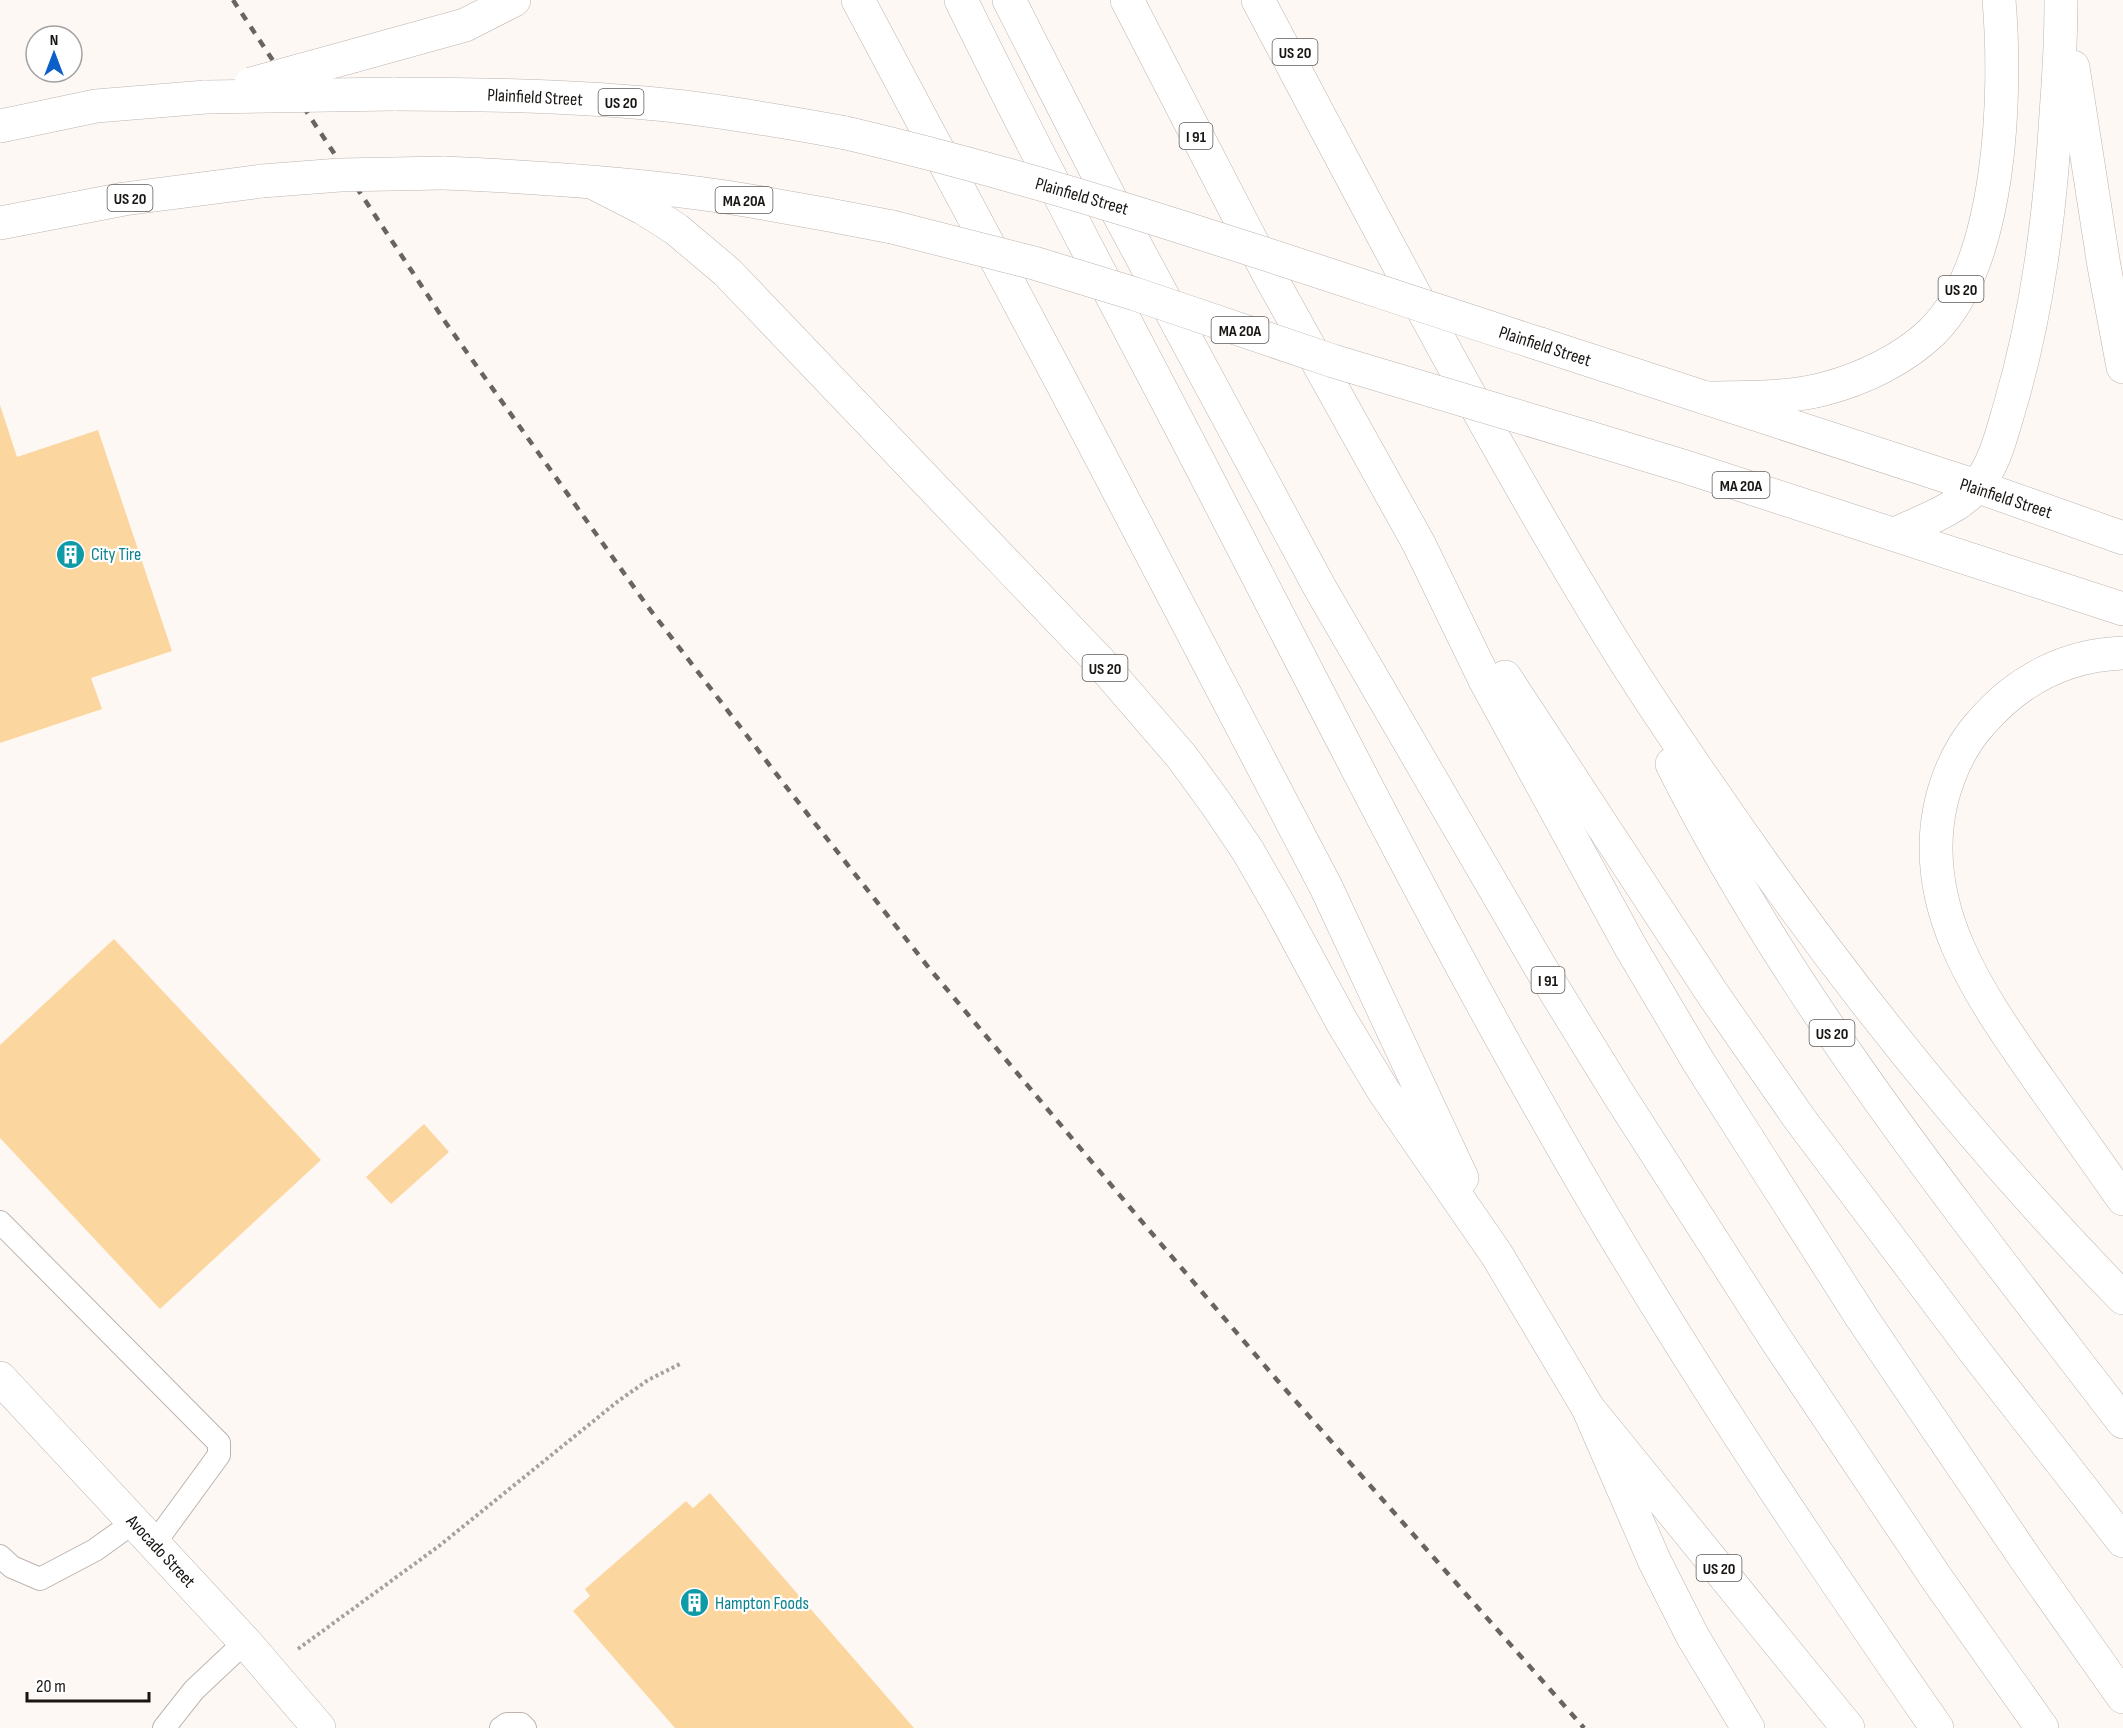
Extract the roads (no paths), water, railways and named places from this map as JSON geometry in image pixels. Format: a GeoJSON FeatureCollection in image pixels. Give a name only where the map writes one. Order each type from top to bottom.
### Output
{"type":"FeatureCollection","features":[{"type":"Feature","properties":{"kind":"main road"},"geometry":{"type":"LineString","coordinates":[[206,97],[465,25],[514,0]]}},
{"type":"Feature","properties":{"kind":"main road"},"geometry":{"type":"LineString","coordinates":[[858,0],[1326,887],[1410,1063],[1497,1255]]}},
{"type":"Feature","properties":{"kind":"main road"},"geometry":{"type":"LineString","coordinates":[[961,0],[1061,198],[1398,845],[1554,1133],[1698,1372],[1841,1590],[1937,1728]]}},
{"type":"Feature","properties":{"kind":"main road","name":"I 91"},"geometry":{"type":"LineString","coordinates":[[1009,0],[1110,198],[1309,567],[1533,955],[1619,1095],[1775,1338],[1937,1579],[2042,1728]]}},
{"type":"Feature","properties":{"kind":"main road","name":"I 91"},"geometry":{"type":"LineString","coordinates":[[1127,0],[1267,271],[1419,544],[1485,680],[1630,946],[1778,1190],[1888,1357],[2123,1697]]}},
{"type":"Feature","properties":{"kind":"main road"},"geometry":{"type":"LineString","coordinates":[[1258,0],[1314,105]]}},
{"type":"Feature","properties":{"kind":"main road","name":"US 20"},"geometry":{"type":"LineString","coordinates":[[1276,0],[1314,105],[1524,492],[1594,609],[1684,789],[1722,859],[1814,1006],[1868,1085],[1954,1204],[2123,1422]]}},
{"type":"Feature","properties":{"kind":"main road","name":"US 20"},"geometry":{"type":"LineString","coordinates":[[1706,398],[1785,396],[1823,390],[1841,384],[1897,358],[1932,332],[1948,313],[1972,267],[1982,239],[1989,208],[1999,141],[2000,0]]}},
{"type":"Feature","properties":{"kind":"main road"},"geometry":{"type":"LineString","coordinates":[[2062,0],[2104,266],[2123,367]]}},
{"type":"Feature","properties":{"kind":"main road"},"geometry":{"type":"LineString","coordinates":[[1895,534],[1952,507],[1976,486],[1991,462],[2002,431],[2025,354],[2046,229],[2054,158],[2062,0]]}},
{"type":"Feature","properties":{"kind":"main road","name":"Plainfield Street"},"geometry":{"type":"LineString","coordinates":[[0,126],[96,106],[206,97],[393,94],[518,96],[671,106],[780,121],[846,134],[982,167],[1122,207],[1961,483],[1976,486],[2123,538]]}},
{"type":"Feature","properties":{"kind":"main road","name":"US 20"},"geometry":{"type":"LineString","coordinates":[[0,223],[124,199],[262,181],[363,174],[443,173],[594,183],[643,208],[676,230],[727,272],[1100,662],[1182,757],[1248,851],[1342,1022],[1383,1090],[1497,1255],[1588,1408],[1848,1728]]}},
{"type":"Feature","properties":{"kind":"main road","name":"MA 20A"},"geometry":{"type":"LineString","coordinates":[[594,183],[725,197],[892,227],[1034,263],[1333,361],[1587,437],[2123,609]]}},
{"type":"Feature","properties":{"kind":"main road"},"geometry":{"type":"LineString","coordinates":[[1419,544],[1705,983],[1792,1109],[1976,1353],[2123,1541]]}},
{"type":"Feature","properties":{"kind":"main road"},"geometry":{"type":"LineString","coordinates":[[1594,609],[1686,754],[1749,846],[1821,943],[1956,1112],[2026,1194],[2123,1298]]}},
{"type":"Feature","properties":{"kind":"main road"},"geometry":{"type":"LineString","coordinates":[[2123,653],[2077,659],[2057,666],[2012,691],[1995,707],[1965,744],[1953,768],[1937,820],[1935,850],[1944,910],[1956,945],[1987,1004],[2123,1199]]}},
{"type":"Feature","properties":{"kind":"main road","name":"Avocado Street"},"geometry":{"type":"LineString","coordinates":[[0,1378],[245,1642],[319,1728]]}},
{"type":"Feature","properties":{"kind":"main road"},"geometry":{"type":"LineString","coordinates":[[1588,1408],[1654,1562],[1693,1637],[1748,1728]]}},
{"type":"Feature","properties":{"kind":"lane"},"geometry":{"type":"LineString","coordinates":[[0,1222],[219,1443],[219,1455],[144,1533],[95,1550],[40,1579],[12,1567],[0,1556]]}},
{"type":"Feature","properties":{"kind":"lane"},"geometry":{"type":"LineString","coordinates":[[164,1728],[194,1690],[245,1642]]}},
{"type":"Feature","properties":{"kind":"lane"},"geometry":{"type":"LineString","coordinates":[[501,1728],[507,1724],[521,1724],[525,1728]]}},
{"type":"Feature","properties":{"kind":"railway"},"geometry":{"type":"LineString","coordinates":[[233,0],[446,323],[648,607],[791,793],[929,968],[1138,1217],[1277,1380],[1584,1728]]}},
{"type":"Feature","properties":{"kind":"place","name":"City Tire"},"geometry":{"type":"Point","coordinates":[70,554]}},
{"type":"Feature","properties":{"kind":"place","name":"Hampton Foods"},"geometry":{"type":"Point","coordinates":[694,1603]}}]}
